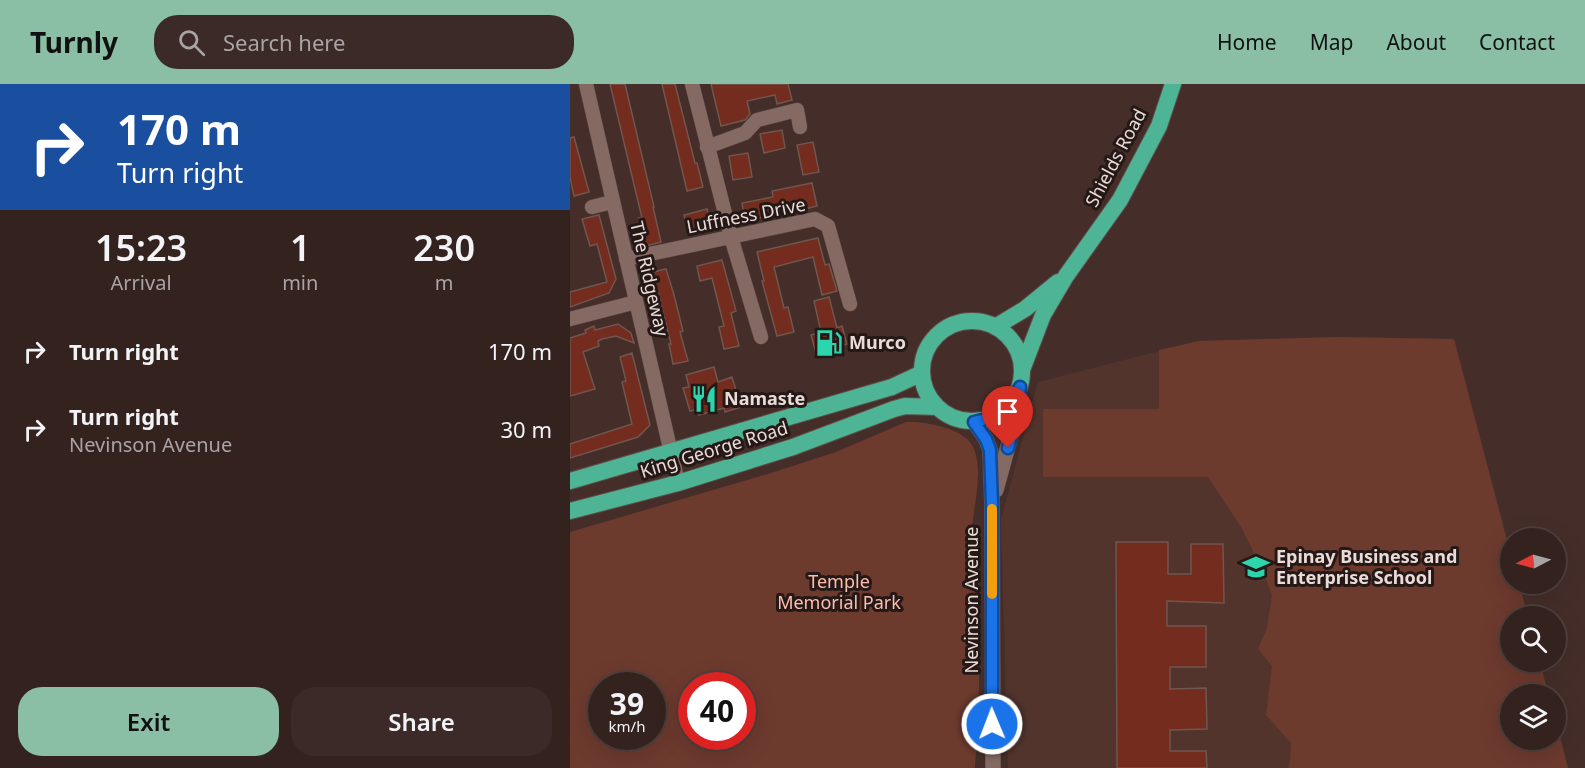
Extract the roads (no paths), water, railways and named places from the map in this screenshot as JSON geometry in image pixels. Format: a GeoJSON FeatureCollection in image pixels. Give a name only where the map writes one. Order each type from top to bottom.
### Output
{"type":"FeatureCollection","features":[{"type":"Feature","properties":{"kind":"highway","name":"Shields Road"},"geometry":{"type":"LineString","coordinates":[[1022,370],[1044,315],[1066,276],[1120,200],[1159,126],[1173,84]]}},
{"type":"Feature","properties":{"kind":"highway","name":"Shields Road"},"geometry":{"type":"LineString","coordinates":[[995,327],[1025,309],[1066,276]]}},
{"type":"Feature","properties":{"kind":"highway"},"geometry":{"type":"LineString","coordinates":[[961,322],[978,322],[995,327],[1006,334],[1020,357],[1022,370],[1020,387],[1013,400],[1002,411],[989,418],[974,422],[948,415],[929,397],[922,373],[924,356],[932,341],[945,329],[961,322]]}},
{"type":"Feature","properties":{"kind":"highway","name":"King George Road"},"geometry":{"type":"LineString","coordinates":[[570,481],[892,387],[922,373]]}},
{"type":"Feature","properties":{"kind":"highway","name":"King George Road"},"geometry":{"type":"LineString","coordinates":[[570,510],[678,483],[794,447],[894,409],[905,406],[937,407]]}},
{"type":"Feature","properties":{"kind":"street","name":"The Ridgeway"},"geometry":{"type":"LineString","coordinates":[[586,84],[678,483]]}},
{"type":"Feature","properties":{"kind":"street"},"geometry":{"type":"LineString","coordinates":[[692,84],[731,237],[761,337]]}},
{"type":"Feature","properties":{"kind":"street"},"geometry":{"type":"LineString","coordinates":[[707,147],[745,133],[757,120],[791,111],[797,110],[800,126]]}},
{"type":"Feature","properties":{"kind":"street"},"geometry":{"type":"LineString","coordinates":[[592,207],[612,202]]}},
{"type":"Feature","properties":{"kind":"street","name":"Luffness Drive"},"geometry":{"type":"LineString","coordinates":[[626,259],[815,219],[828,226],[850,304]]}},
{"type":"Feature","properties":{"kind":"street"},"geometry":{"type":"LineString","coordinates":[[570,319],[636,302]]}},
{"type":"Feature","properties":{"kind":"street","name":"Nevinson Avenue"},"geometry":{"type":"LineString","coordinates":[[992,504],[1016,417],[1020,387]]}},
{"type":"Feature","properties":{"kind":"street","name":"Nevinson Avenue"},"geometry":{"type":"LineString","coordinates":[[974,422],[986,439],[990,450],[993,768]]}},
{"type":"Feature","properties":{"kind":"place","name":"Murco"},"geometry":{"type":"Point","coordinates":[829,343]}},
{"type":"Feature","properties":{"kind":"place","name":"Namaste"},"geometry":{"type":"Point","coordinates":[704,399]}},
{"type":"Feature","properties":{"kind":"place","name":"Epinay Business and Enterprise School"},"geometry":{"type":"Point","coordinates":[1256,567]}},
{"type":"Feature","properties":{"kind":"park label","name":"Temple Memorial Park"},"geometry":{"type":"Point","coordinates":[839,592]}}]}
